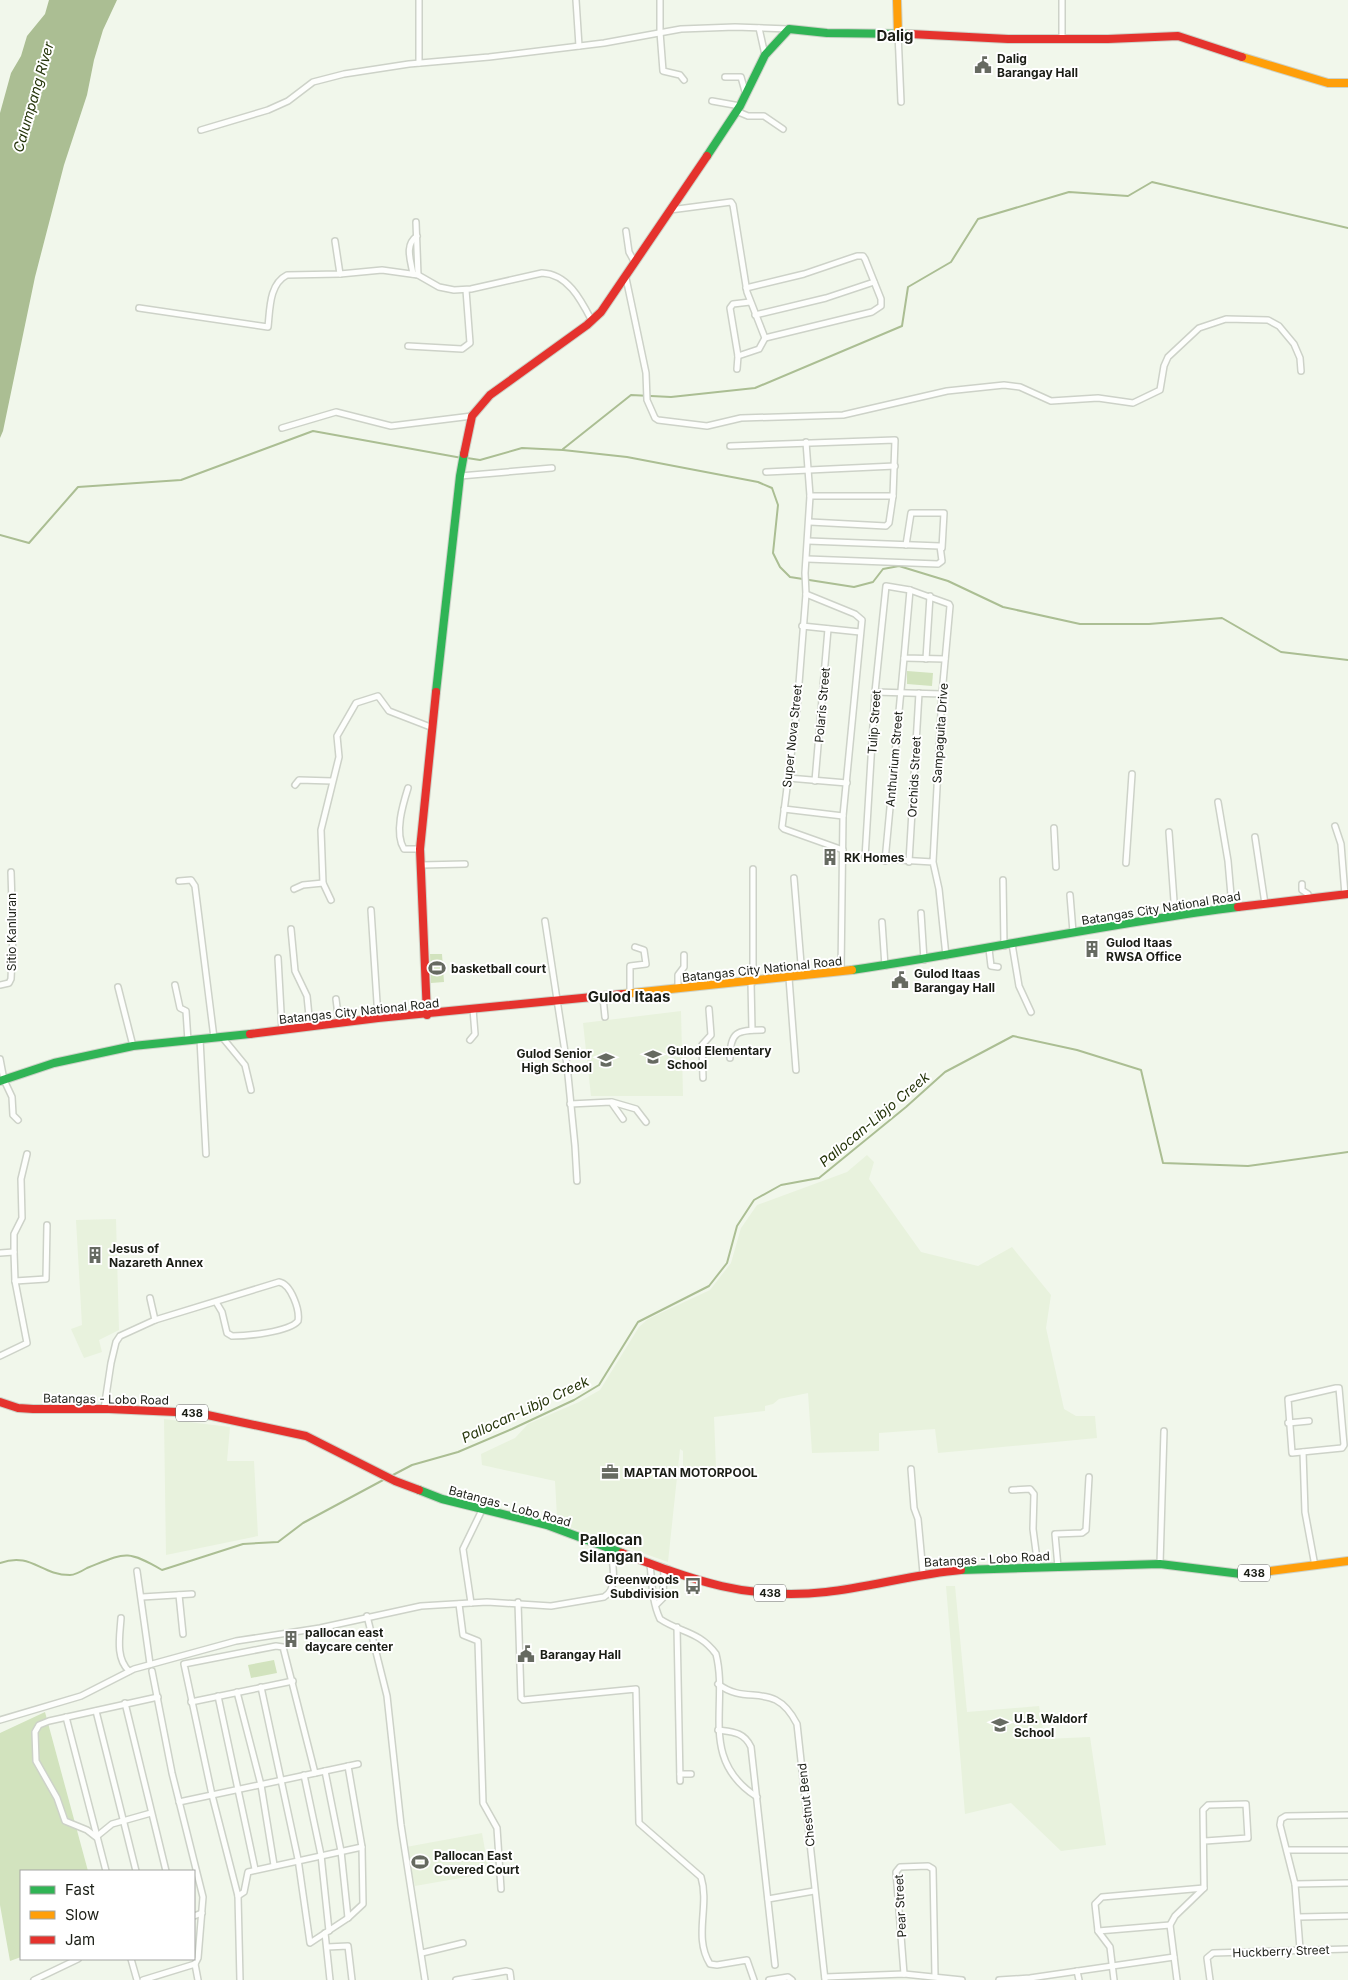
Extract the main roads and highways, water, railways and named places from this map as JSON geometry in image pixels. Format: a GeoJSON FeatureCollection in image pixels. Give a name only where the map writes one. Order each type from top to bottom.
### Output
{"type":"FeatureCollection","features":[{"type":"Feature","properties":{"kind":"water","name":"Calumpang River"},"geometry":{"type":"Polygon","coordinates":[[[49,0],[117,0],[103,30],[94,60],[87,95],[64,165],[35,277],[0,438],[0,113],[11,73],[21,56],[27,36],[45,14],[49,0]]]}},
{"type":"Feature","properties":{"kind":"waterway"},"geometry":{"type":"LineString","coordinates":[[563,449],[631,395],[671,397],[755,388],[902,326],[908,287],[951,262],[978,219],[1069,192],[1128,196],[1152,182],[1348,228]]}},
{"type":"Feature","properties":{"kind":"waterway"},"geometry":{"type":"LineString","coordinates":[[0,535],[29,543],[78,487],[181,480],[313,431],[462,458]]}},
{"type":"Feature","properties":{"kind":"waterway"},"geometry":{"type":"LineString","coordinates":[[467,458],[480,460],[522,448],[563,450],[627,457],[758,482],[772,488],[778,505],[773,553],[780,567],[790,577],[854,587],[873,582],[883,569],[899,566],[948,581],[1003,607],[1080,624],[1149,624],[1222,618],[1281,652],[1348,660]]}},
{"type":"Feature","properties":{"kind":"waterway","name":"Pallocan-Libjo Creek"},"geometry":{"type":"LineString","coordinates":[[391,1476],[412,1465],[458,1452],[512,1429],[574,1400],[599,1385],[638,1322],[709,1286],[727,1263],[737,1226],[754,1200],[781,1185],[819,1178],[906,1107],[945,1072],[1013,1036],[1077,1050],[1141,1070],[1163,1163],[1248,1166],[1348,1152]]}},
{"type":"Feature","properties":{"kind":"waterway","name":"Pallocan-Libjo Creek"},"geometry":{"type":"LineString","coordinates":[[0,1563],[20,1560],[51,1572],[70,1575],[110,1559],[132,1556],[162,1570],[243,1544],[278,1542],[303,1523],[385,1479]]}},
{"type":"Feature","properties":{"kind":"place","name":"Dalig Barangay Hall"},"geometry":{"type":"Point","coordinates":[983,65]}},
{"type":"Feature","properties":{"kind":"place","name":"RK Homes"},"geometry":{"type":"Point","coordinates":[830,857]}},
{"type":"Feature","properties":{"kind":"place","name":"Gulod Itaas RWSA Office"},"geometry":{"type":"Point","coordinates":[1092,949]}},
{"type":"Feature","properties":{"kind":"place","name":"basketball court"},"geometry":{"type":"Point","coordinates":[437,968]}},
{"type":"Feature","properties":{"kind":"place","name":"Gulod Itaas Barangay Hall"},"geometry":{"type":"Point","coordinates":[900,980]}},
{"type":"Feature","properties":{"kind":"place","name":"Gulod Elementary School"},"geometry":{"type":"Point","coordinates":[653,1057]}},
{"type":"Feature","properties":{"kind":"place","name":"Gulod Senior High School"},"geometry":{"type":"Point","coordinates":[606,1060]}},
{"type":"Feature","properties":{"kind":"place","name":"Jesus of Nazareth Annex"},"geometry":{"type":"Point","coordinates":[95,1255]}},
{"type":"Feature","properties":{"kind":"place","name":"MAPTAN MOTORPOOL"},"geometry":{"type":"Point","coordinates":[610,1472]}},
{"type":"Feature","properties":{"kind":"place","name":"Greenwoods Subdivision"},"geometry":{"type":"Point","coordinates":[693,1586]}},
{"type":"Feature","properties":{"kind":"place","name":"pallocan east daycare center"},"geometry":{"type":"Point","coordinates":[291,1639]}},
{"type":"Feature","properties":{"kind":"place","name":"Barangay Hall"},"geometry":{"type":"Point","coordinates":[526,1654]}},
{"type":"Feature","properties":{"kind":"place","name":"U.B. Waldorf School"},"geometry":{"type":"Point","coordinates":[1000,1725]}},
{"type":"Feature","properties":{"kind":"place","name":"Pallocan East Covered Court"},"geometry":{"type":"Point","coordinates":[420,1862]}},
{"type":"Feature","properties":{"kind":"district","name":"Dalig"},"geometry":{"type":"Point","coordinates":[895,35]}},
{"type":"Feature","properties":{"kind":"district","name":"Gulod Itaas"},"geometry":{"type":"Point","coordinates":[629,996]}},
{"type":"Feature","properties":{"kind":"district","name":"Pallocan Silangan"},"geometry":{"type":"Point","coordinates":[611,1548]}}]}
